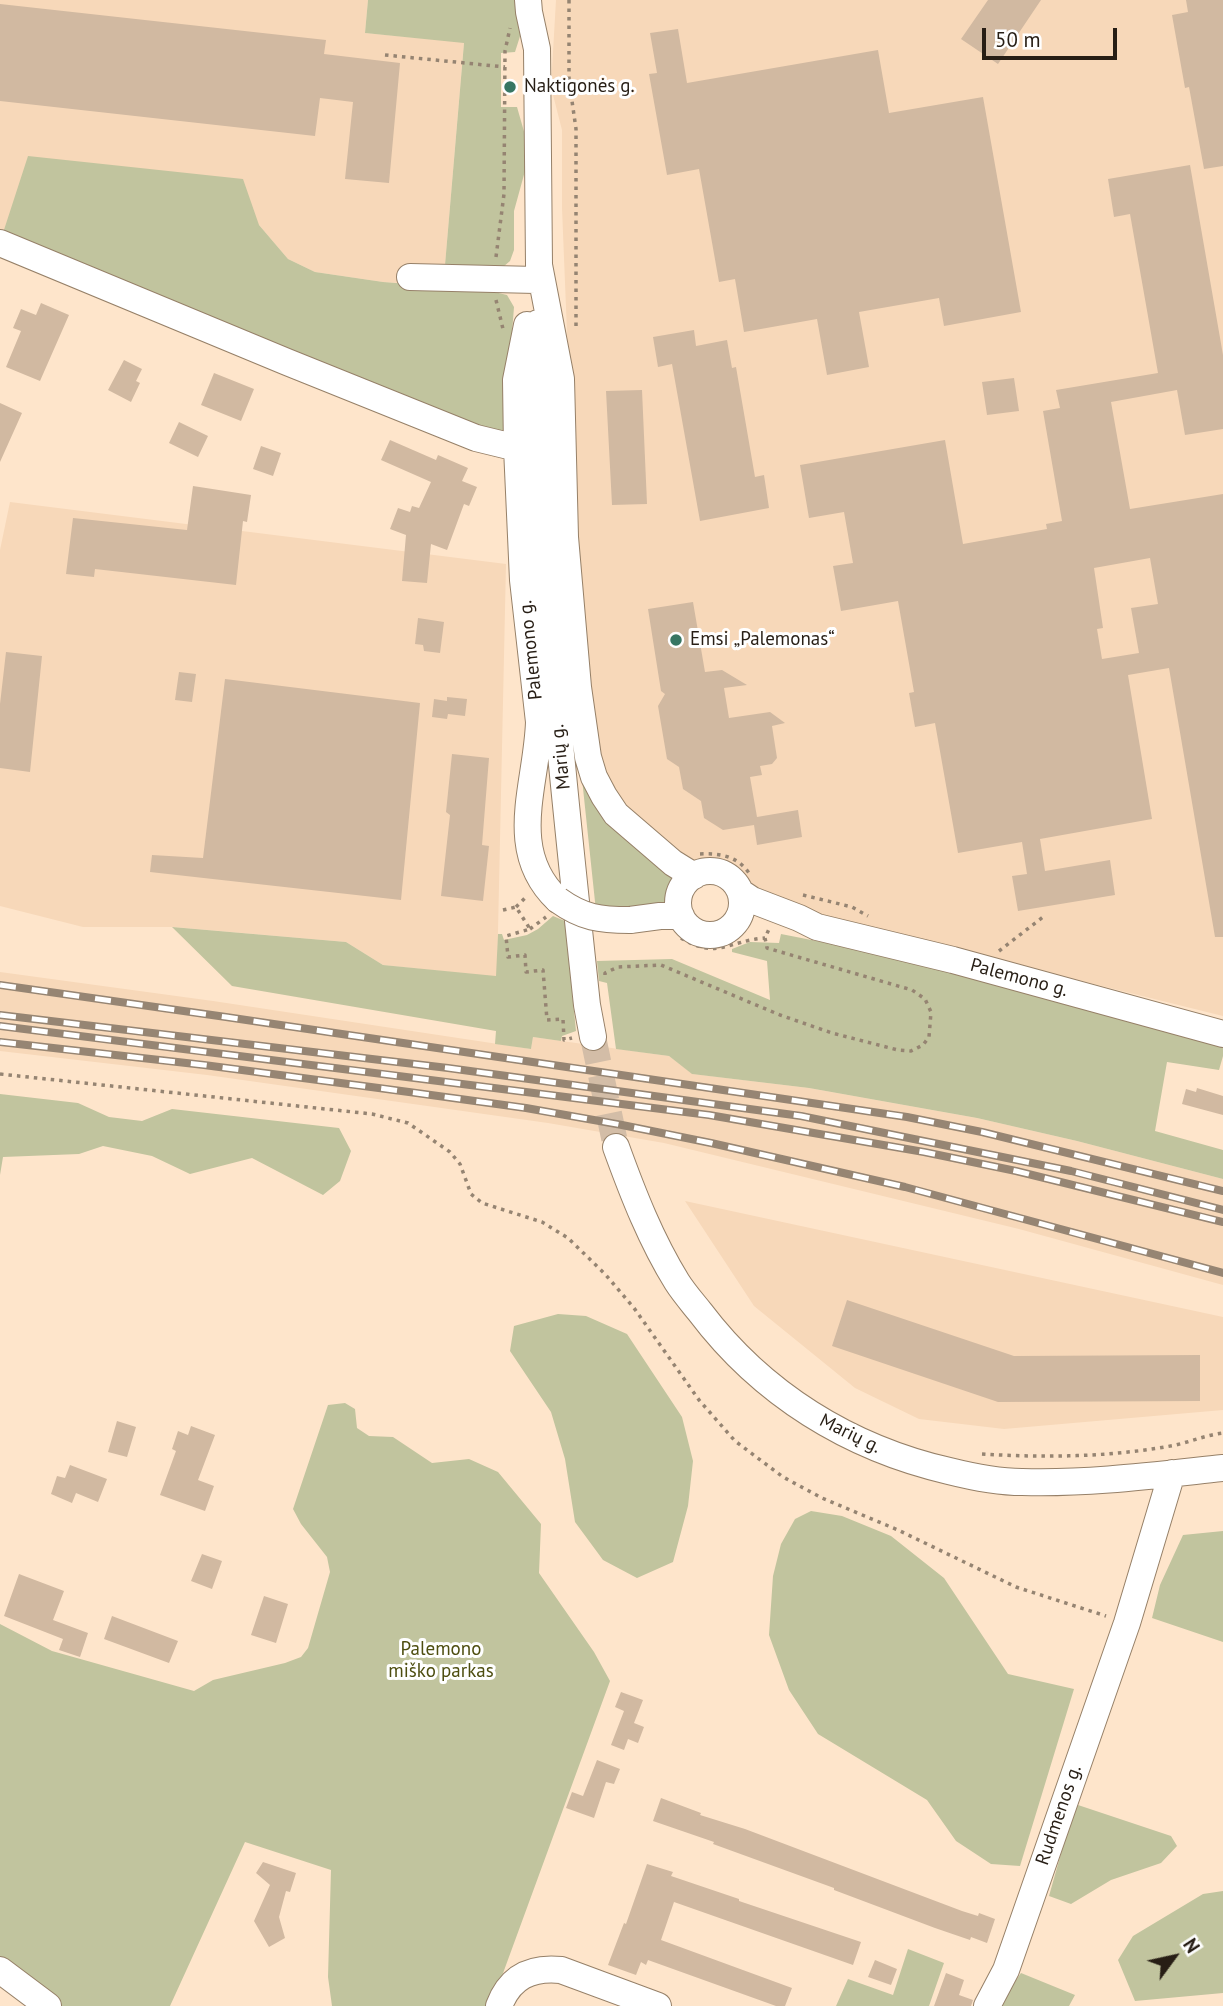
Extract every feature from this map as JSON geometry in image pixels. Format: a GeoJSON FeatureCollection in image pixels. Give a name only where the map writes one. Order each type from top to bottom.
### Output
{"type":"FeatureCollection","features":[{"type":"Feature","properties":{"kind":"street","name":"Palemono g."},"geometry":{"type":"LineString","coordinates":[[528,0],[537,49],[537,273],[516,380],[523,580],[539,722],[527,828],[530,855],[538,876],[550,892],[572,910],[588,917],[630,920],[681,916]]}},
{"type":"Feature","properties":{"kind":"street","name":"Palemono g."},"geometry":{"type":"LineString","coordinates":[[537,49],[546,13],[546,0]]}},
{"type":"Feature","properties":{"kind":"street"},"geometry":{"type":"LineString","coordinates":[[0,244],[463,433],[517,448]]}},
{"type":"Feature","properties":{"kind":"street","name":"Palemono g."},"geometry":{"type":"LineString","coordinates":[[537,273],[561,379],[565,537],[587,757],[594,777],[616,814],[673,863],[695,865],[704,872],[726,876],[734,883],[746,885],[752,901],[813,926],[953,960],[1223,1034]]}},
{"type":"Feature","properties":{"kind":"street"},"geometry":{"type":"LineString","coordinates":[[410,277],[537,273]]}},
{"type":"Feature","properties":{"kind":"street","name":"Marių g."},"geometry":{"type":"LineString","coordinates":[[537,273],[542,496],[550,631],[587,1006],[587,1037]]}},
{"type":"Feature","properties":{"kind":"street"},"geometry":{"type":"LineString","coordinates":[[695,865],[680,894],[678,905],[687,926],[696,932],[719,934],[729,929],[741,912],[746,885]]}},
{"type":"Feature","properties":{"kind":"street","name":"Palemono g."},"geometry":{"type":"LineString","coordinates":[[736,921],[795,929],[813,926]]}},
{"type":"Feature","properties":{"kind":"street","name":"Marių g."},"geometry":{"type":"LineString","coordinates":[[616,1147],[651,1235],[678,1284],[713,1330],[757,1375],[811,1415],[861,1443],[918,1464],[973,1477],[1021,1482],[1223,1468]]}},
{"type":"Feature","properties":{"kind":"street","name":"Rudmenos g."},"geometry":{"type":"LineString","coordinates":[[988,2006],[1006,1970],[1127,1623],[1172,1473]]}},
{"type":"Feature","properties":{"kind":"street"},"geometry":{"type":"LineString","coordinates":[[499,2006],[504,1992],[523,1976],[544,1969],[561,1970],[658,2006]]}},
{"type":"Feature","properties":{"kind":"street"},"geometry":{"type":"LineString","coordinates":[[0,1970],[48,2006]]}},
{"type":"Feature","properties":{"kind":"path"},"geometry":{"type":"LineString","coordinates":[[569,0],[569,80],[576,129],[576,332]]}},
{"type":"Feature","properties":{"kind":"path"},"geometry":{"type":"LineString","coordinates":[[385,55],[505,67]]}},
{"type":"Feature","properties":{"kind":"path"},"geometry":{"type":"LineString","coordinates":[[695,865],[714,853],[736,860],[745,867],[746,885]]}},
{"type":"Feature","properties":{"kind":"path"},"geometry":{"type":"LineString","coordinates":[[503,910],[516,907],[530,929],[506,936],[508,957],[525,955],[526,972],[543,970],[547,1020],[563,1019],[564,1040],[587,1037]]}},
{"type":"Feature","properties":{"kind":"path"},"geometry":{"type":"LineString","coordinates":[[997,953],[1043,916]]}},
{"type":"Feature","properties":{"kind":"path"},"geometry":{"type":"LineString","coordinates":[[601,985],[605,972],[618,967],[661,965],[780,1015],[832,1033],[911,1051],[923,1045],[929,1037],[931,1012],[925,999],[912,990],[767,948],[765,938]]}},
{"type":"Feature","properties":{"kind":"path"},"geometry":{"type":"LineString","coordinates":[[0,1074],[372,1114],[408,1123],[450,1152],[460,1164],[471,1194],[482,1203],[542,1222],[568,1238],[605,1274],[634,1308],[699,1400],[735,1441],[783,1478],[1016,1587],[1127,1623]]}},
{"type":"Feature","properties":{"kind":"path"},"geometry":{"type":"LineString","coordinates":[[973,1454],[1062,1456],[1102,1453],[1176,1444],[1223,1433]]}},
{"type":"Feature","properties":{"kind":"shaded area"},"geometry":{"type":"Polygon","coordinates":[[[0,0],[368,0],[365,33],[464,42],[445,286],[383,282],[315,272],[288,259],[259,225],[2,236],[0,239],[0,0]]]}},
{"type":"Feature","properties":{"kind":"shaded area"},"geometry":{"type":"Polygon","coordinates":[[[556,0],[1223,0],[1223,1016],[855,925],[792,906],[751,891],[735,868],[717,862],[697,864],[674,852],[622,809],[605,782],[581,630],[562,208],[562,130],[551,87],[556,0]]]}},
{"type":"Feature","properties":{"kind":"shaded area"},"geometry":{"type":"Polygon","coordinates":[[[10,502],[506,564],[497,977],[383,965],[346,942],[173,927],[83,927],[0,906],[0,550],[10,502]]]}},
{"type":"Feature","properties":{"kind":"shaded area"},"geometry":{"type":"Polygon","coordinates":[[[0,972],[531,1049],[533,1037],[669,1056],[693,1074],[809,1088],[977,1118],[1077,1141],[1223,1179],[1223,1285],[1019,1229],[664,1143],[548,1123],[207,1075],[0,1051],[0,972]]]}},
{"type":"Feature","properties":{"kind":"shaded area"},"geometry":{"type":"Polygon","coordinates":[[[685,1201],[1223,1317],[1223,1410],[1004,1429],[919,1419],[855,1388],[754,1306],[685,1201]]]}},
{"type":"Feature","properties":{"kind":"green space"},"geometry":{"type":"Polygon","coordinates":[[[368,0],[523,0],[522,30],[515,52],[501,53],[501,107],[517,107],[527,142],[525,171],[514,211],[514,250],[510,261],[503,267],[445,265],[464,43],[365,33],[368,0]]]}},
{"type":"Feature","properties":{"kind":"green space"},"geometry":{"type":"Polygon","coordinates":[[[28,156],[243,179],[259,225],[288,259],[315,272],[383,282],[486,290],[507,295],[514,307],[510,427],[500,433],[331,370],[2,236],[28,156]]]}},
{"type":"Feature","properties":{"kind":"green space"},"geometry":{"type":"Polygon","coordinates":[[[580,760],[680,876],[671,887],[669,907],[596,911],[580,760]]]}},
{"type":"Feature","properties":{"kind":"green space"},"geometry":{"type":"Polygon","coordinates":[[[553,916],[565,921],[576,1031],[562,1036],[561,1041],[533,1037],[531,1049],[495,1044],[496,1031],[232,986],[172,927],[346,942],[383,965],[496,976],[498,934],[502,934],[504,940],[527,935],[553,916]]]}},
{"type":"Feature","properties":{"kind":"green space"},"geometry":{"type":"Polygon","coordinates":[[[781,934],[983,979],[1223,1046],[1219,1070],[1167,1062],[1155,1131],[1223,1150],[1223,1179],[977,1118],[809,1088],[692,1074],[669,1056],[616,1049],[607,983],[599,981],[597,961],[672,959],[770,1000],[767,961],[732,952],[732,949],[750,942],[779,943],[781,934]]]}},
{"type":"Feature","properties":{"kind":"green space"},"geometry":{"type":"Polygon","coordinates":[[[0,1094],[78,1103],[109,1117],[142,1121],[172,1109],[339,1128],[351,1151],[340,1181],[323,1195],[252,1158],[190,1174],[152,1156],[103,1146],[79,1154],[3,1157],[0,1175],[0,1094]]]}},
{"type":"Feature","properties":{"kind":"green space"},"geometry":{"type":"Polygon","coordinates":[[[558,1314],[586,1316],[627,1334],[682,1417],[693,1461],[688,1506],[673,1562],[637,1578],[603,1560],[575,1522],[565,1459],[551,1412],[510,1351],[514,1326],[558,1314]]]}},
{"type":"Feature","properties":{"kind":"green space","name":"Palemono miško parkas"},"geometry":{"type":"Polygon","coordinates":[[[345,1403],[355,1409],[357,1428],[369,1436],[393,1437],[432,1463],[469,1459],[498,1472],[541,1524],[539,1573],[594,1652],[610,1681],[491,2006],[332,2006],[328,1977],[331,1870],[245,1842],[170,2006],[60,2006],[0,1960],[0,1624],[52,1651],[194,1691],[213,1680],[301,1657],[308,1648],[330,1572],[327,1557],[301,1524],[293,1509],[328,1405],[345,1403]]]}},
{"type":"Feature","properties":{"kind":"green space"},"geometry":{"type":"Polygon","coordinates":[[[811,1511],[842,1516],[891,1536],[944,1578],[1008,1674],[1074,1689],[1020,1866],[991,1864],[956,1841],[927,1800],[818,1734],[789,1690],[769,1635],[773,1576],[781,1544],[795,1519],[811,1511]]]}},
{"type":"Feature","properties":{"kind":"green space"},"geometry":{"type":"Polygon","coordinates":[[[1223,1531],[1223,1642],[1152,1618],[1160,1585],[1183,1535],[1223,1531]]]}},
{"type":"Feature","properties":{"kind":"green space"},"geometry":{"type":"Polygon","coordinates":[[[1075,1804],[1171,1836],[1177,1846],[1161,1863],[1111,1880],[1071,1904],[1049,1896],[1075,1804]]]}},
{"type":"Feature","properties":{"kind":"green space"},"geometry":{"type":"Polygon","coordinates":[[[1223,1891],[1223,1993],[1135,2001],[1118,1960],[1133,1936],[1203,1894],[1223,1891]]]}},
{"type":"Feature","properties":{"kind":"green space"},"geometry":{"type":"Polygon","coordinates":[[[908,1949],[944,1963],[929,2006],[836,2006],[848,1979],[893,1995],[908,1949]]]}},
{"type":"Feature","properties":{"kind":"green space"},"geometry":{"type":"Polygon","coordinates":[[[1021,1973],[1075,1995],[1069,2006],[998,2006],[1021,1973]]]}},
{"type":"Feature","properties":{"kind":"building"},"geometry":{"type":"Polygon","coordinates":[[[988,0],[1041,0],[998,64],[961,39],[988,0]]]}},
{"type":"Feature","properties":{"kind":"building"},"geometry":{"type":"Polygon","coordinates":[[[1186,0],[1223,0],[1223,166],[1204,169],[1189,87],[1185,88],[1172,15],[1188,12],[1186,0]]]}},
{"type":"Feature","properties":{"kind":"building"},"geometry":{"type":"Polygon","coordinates":[[[0,4],[326,40],[324,54],[400,63],[389,183],[345,179],[353,102],[320,98],[315,136],[0,101],[0,4]]]}},
{"type":"Feature","properties":{"kind":"building"},"geometry":{"type":"Polygon","coordinates":[[[678,29],[687,83],[878,50],[889,113],[983,97],[1021,312],[944,326],[939,298],[859,312],[869,367],[827,375],[817,319],[744,332],[735,279],[719,282],[699,169],[667,175],[649,74],[657,73],[650,33],[678,29]]]}},
{"type":"Feature","properties":{"kind":"building"},"geometry":{"type":"Polygon","coordinates":[[[1190,165],[1223,355],[1223,429],[1185,435],[1177,390],[1111,402],[1130,509],[1223,494],[1223,937],[1215,937],[1169,668],[1128,675],[1152,819],[1040,839],[1045,871],[1110,860],[1115,895],[1018,911],[1012,876],[1027,874],[1022,842],[958,853],[935,723],[915,727],[909,693],[914,692],[898,601],[841,611],[833,566],[853,563],[844,512],[809,518],[800,465],[945,440],[963,544],[1047,529],[1046,524],[1062,521],[1043,411],[1060,408],[1056,390],[1158,373],[1130,214],[1114,217],[1108,179],[1190,165]],[[1150,558],[1094,568],[1103,628],[1097,629],[1102,659],[1139,653],[1131,608],[1158,604],[1150,558]]]}},
{"type":"Feature","properties":{"kind":"building"},"geometry":{"type":"Polygon","coordinates":[[[41,303],[69,315],[40,381],[6,367],[21,331],[13,328],[21,309],[36,315],[41,303]]]}},
{"type":"Feature","properties":{"kind":"building"},"geometry":{"type":"Polygon","coordinates":[[[694,330],[696,346],[727,340],[732,368],[736,367],[755,477],[764,475],[769,508],[700,521],[672,364],[658,367],[653,337],[694,330]]]}},
{"type":"Feature","properties":{"kind":"building"},"geometry":{"type":"Polygon","coordinates":[[[124,360],[142,369],[136,381],[140,383],[131,402],[108,390],[124,360]]]}},
{"type":"Feature","properties":{"kind":"building"},"geometry":{"type":"Polygon","coordinates":[[[214,373],[254,389],[241,421],[201,405],[214,373]]]}},
{"type":"Feature","properties":{"kind":"building"},"geometry":{"type":"Polygon","coordinates":[[[1014,378],[1019,411],[987,415],[982,382],[1014,378]]]}},
{"type":"Feature","properties":{"kind":"building"},"geometry":{"type":"Polygon","coordinates":[[[642,390],[647,504],[612,505],[606,391],[642,390]]]}},
{"type":"Feature","properties":{"kind":"building"},"geometry":{"type":"Polygon","coordinates":[[[0,403],[22,413],[0,462],[0,403]]]}},
{"type":"Feature","properties":{"kind":"building"},"geometry":{"type":"Polygon","coordinates":[[[179,422],[208,436],[198,457],[169,443],[179,422]]]}},
{"type":"Feature","properties":{"kind":"building"},"geometry":{"type":"Polygon","coordinates":[[[390,440],[436,460],[438,455],[468,468],[462,481],[477,487],[469,506],[464,504],[447,550],[431,544],[427,583],[402,581],[406,535],[390,529],[398,508],[410,512],[412,506],[419,508],[431,482],[381,460],[390,440]]]}},
{"type":"Feature","properties":{"kind":"building"},"geometry":{"type":"Polygon","coordinates":[[[261,446],[281,453],[273,476],[253,469],[261,446]]]}},
{"type":"Feature","properties":{"kind":"building"},"geometry":{"type":"Polygon","coordinates":[[[193,486],[251,495],[247,522],[243,521],[236,585],[95,569],[94,577],[66,574],[73,518],[187,530],[193,486]]]}},
{"type":"Feature","properties":{"kind":"building"},"geometry":{"type":"Polygon","coordinates":[[[693,602],[705,672],[722,670],[747,685],[724,688],[729,718],[770,712],[785,723],[772,726],[777,758],[772,764],[760,766],[762,775],[750,777],[757,817],[798,810],[802,837],[757,845],[754,825],[723,830],[704,818],[701,801],[683,789],[679,767],[667,759],[658,706],[665,694],[661,691],[648,609],[693,602]]]}},
{"type":"Feature","properties":{"kind":"building"},"geometry":{"type":"Polygon","coordinates":[[[418,618],[444,622],[440,653],[424,651],[423,645],[415,644],[418,618]]]}},
{"type":"Feature","properties":{"kind":"building"},"geometry":{"type":"Polygon","coordinates":[[[6,652],[42,656],[30,772],[0,768],[0,704],[6,652]]]}},
{"type":"Feature","properties":{"kind":"building"},"geometry":{"type":"Polygon","coordinates":[[[179,672],[196,674],[192,702],[175,700],[179,672]]]}},
{"type":"Feature","properties":{"kind":"building"},"geometry":{"type":"Polygon","coordinates":[[[225,679],[420,703],[401,900],[150,872],[152,855],[203,858],[225,679]]]}},
{"type":"Feature","properties":{"kind":"building"},"geometry":{"type":"Polygon","coordinates":[[[447,697],[467,699],[465,716],[448,714],[447,719],[432,717],[434,699],[447,701],[447,697]]]}},
{"type":"Feature","properties":{"kind":"building"},"geometry":{"type":"Polygon","coordinates":[[[452,754],[489,758],[482,845],[489,846],[483,901],[441,896],[450,815],[446,812],[452,754]]]}},
{"type":"Feature","properties":{"kind":"building"},"geometry":{"type":"Polygon","coordinates":[[[1197,1088],[1223,1096],[1223,1115],[1182,1104],[1186,1089],[1196,1092],[1197,1088]]]}},
{"type":"Feature","properties":{"kind":"building"},"geometry":{"type":"Polygon","coordinates":[[[847,1300],[1014,1356],[1200,1355],[1200,1401],[998,1402],[832,1346],[847,1300]]]}},
{"type":"Feature","properties":{"kind":"building"},"geometry":{"type":"Polygon","coordinates":[[[117,1421],[136,1427],[127,1457],[108,1452],[117,1421]]]}},
{"type":"Feature","properties":{"kind":"building"},"geometry":{"type":"Polygon","coordinates":[[[191,1426],[215,1435],[198,1480],[214,1486],[205,1511],[160,1495],[176,1451],[172,1449],[178,1431],[188,1435],[191,1426]]]}},
{"type":"Feature","properties":{"kind":"building"},"geometry":{"type":"Polygon","coordinates":[[[70,1465],[107,1479],[98,1502],[76,1493],[72,1503],[51,1494],[57,1476],[65,1478],[70,1465]]]}},
{"type":"Feature","properties":{"kind":"building"},"geometry":{"type":"Polygon","coordinates":[[[202,1554],[222,1561],[212,1589],[191,1581],[202,1554]]]}},
{"type":"Feature","properties":{"kind":"building"},"geometry":{"type":"Polygon","coordinates":[[[19,1574],[64,1591],[53,1620],[88,1633],[80,1657],[59,1650],[63,1639],[4,1616],[19,1574]]]}},
{"type":"Feature","properties":{"kind":"building"},"geometry":{"type":"Polygon","coordinates":[[[264,1596],[288,1604],[276,1643],[251,1635],[264,1596]]]}},
{"type":"Feature","properties":{"kind":"building"},"geometry":{"type":"Polygon","coordinates":[[[112,1616],[178,1641],[169,1663],[104,1639],[112,1616]]]}},
{"type":"Feature","properties":{"kind":"building"},"geometry":{"type":"Polygon","coordinates":[[[621,1692],[643,1700],[634,1723],[644,1727],[638,1743],[628,1739],[624,1750],[611,1745],[624,1711],[615,1707],[621,1692]]]}},
{"type":"Feature","properties":{"kind":"building"},"geometry":{"type":"Polygon","coordinates":[[[597,1760],[620,1769],[614,1784],[606,1782],[594,1818],[566,1808],[572,1792],[583,1796],[597,1760]]]}},
{"type":"Feature","properties":{"kind":"building"},"geometry":{"type":"Polygon","coordinates":[[[661,1798],[701,1813],[700,1815],[745,1829],[962,1911],[995,1919],[987,1943],[935,1928],[653,1821],[661,1798]]]}},
{"type":"Feature","properties":{"kind":"building"},"geometry":{"type":"Polygon","coordinates":[[[263,1862],[296,1873],[290,1892],[286,1891],[279,1917],[285,1938],[269,1947],[254,1921],[270,1885],[256,1873],[263,1862]]]}},
{"type":"Feature","properties":{"kind":"building"},"geometry":{"type":"Polygon","coordinates":[[[647,1864],[673,1872],[671,1876],[739,1901],[861,1942],[853,1965],[674,1902],[661,1940],[792,1988],[785,2006],[776,2006],[648,1960],[646,1965],[641,1962],[636,1975],[608,1965],[647,1864]]]}},
{"type":"Feature","properties":{"kind":"building"},"geometry":{"type":"Polygon","coordinates":[[[875,1960],[897,1969],[891,1985],[868,1977],[875,1960]]]}},
{"type":"Feature","properties":{"kind":"building"},"geometry":{"type":"Polygon","coordinates":[[[946,1973],[964,1980],[959,1995],[973,2000],[971,2006],[934,2006],[946,1973]]]}},
{"type":"Feature","properties":{"kind":"tunnel"},"geometry":{"type":"LineString","coordinates":[[593,1037],[616,1147]]}},
{"type":"Feature","properties":{"kind":"railway"},"geometry":{"type":"LineString","coordinates":[[0,985],[907,1117],[982,1132],[1223,1191]]}},
{"type":"Feature","properties":{"kind":"railway"},"geometry":{"type":"LineString","coordinates":[[0,1015],[448,1068],[801,1116],[1071,1171],[1223,1210]]}},
{"type":"Feature","properties":{"kind":"railway"},"geometry":{"type":"LineString","coordinates":[[0,1026],[709,1115],[924,1152],[1016,1171],[1223,1222]]}},
{"type":"Feature","properties":{"kind":"railway"},"geometry":{"type":"LineString","coordinates":[[0,1042],[409,1092],[526,1108],[622,1125],[905,1187],[1223,1273]]}},
{"type":"Feature","properties":{"kind":"place","name":"Naktigonės g."},"geometry":{"type":"Point","coordinates":[510,87]}},
{"type":"Feature","properties":{"kind":"place","name":"Emsi „Palemonas“"},"geometry":{"type":"Point","coordinates":[676,640]}}]}
